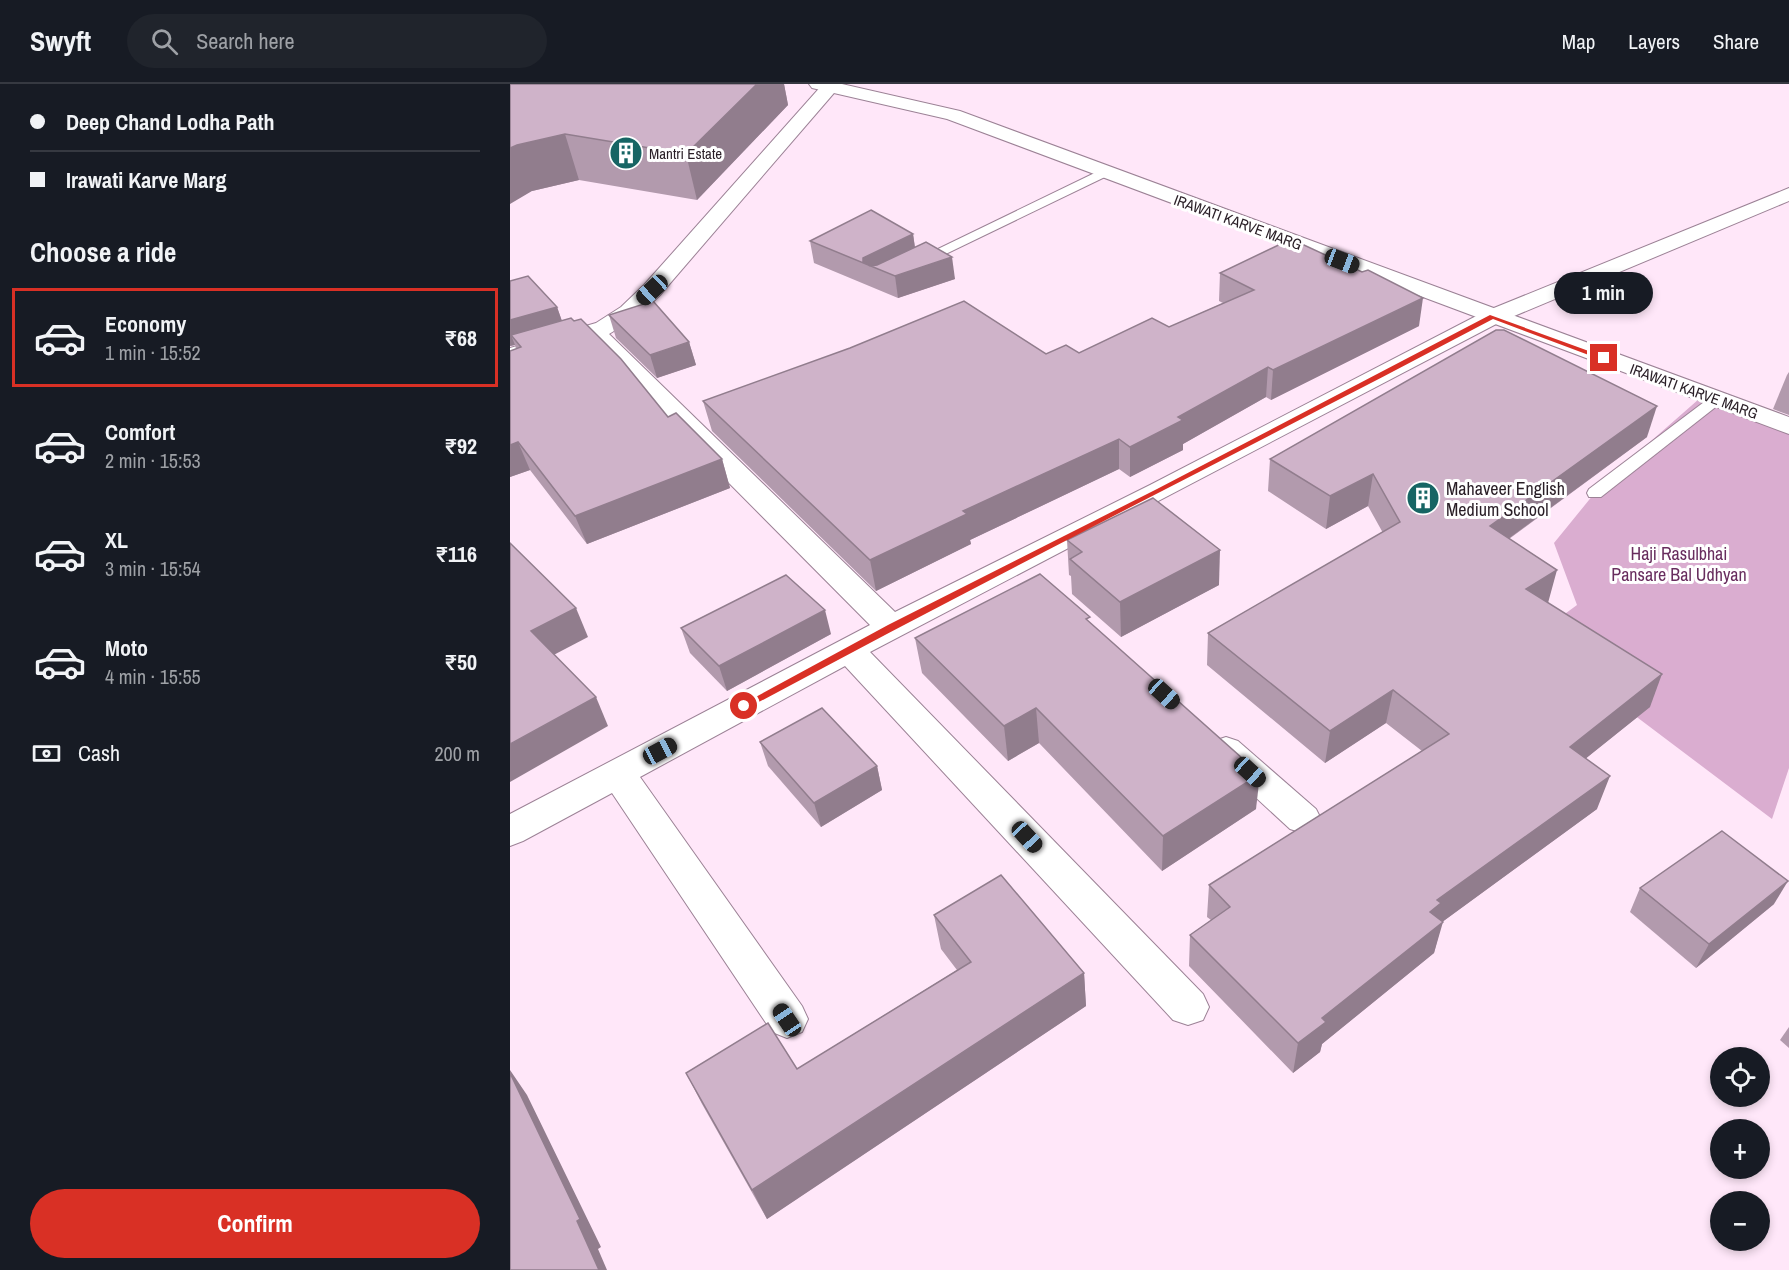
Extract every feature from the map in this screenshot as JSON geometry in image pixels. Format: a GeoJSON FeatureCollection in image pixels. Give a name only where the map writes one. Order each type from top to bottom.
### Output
{"type":"FeatureCollection","features":[{"type":"Feature","properties":{"kind":"street","name":"IRAWATI KARVE MARG"},"geometry":{"type":"LineString","coordinates":[[824,85],[953,116],[1789,426]]}},
{"type":"Feature","properties":{"kind":"street"},"geometry":{"type":"LineString","coordinates":[[510,356],[606,328],[629,312],[652,290],[824,85]]}},
{"type":"Feature","properties":{"kind":"street"},"geometry":{"type":"LineString","coordinates":[[510,831],[891,627],[1492,317],[1789,194]]}},
{"type":"Feature","properties":{"kind":"street"},"geometry":{"type":"LineString","coordinates":[[593,332],[891,627]]}},
{"type":"Feature","properties":{"kind":"street"},"geometry":{"type":"LineString","coordinates":[[1015,564],[1042,586]]}},
{"type":"Feature","properties":{"kind":"street"},"geometry":{"type":"LineString","coordinates":[[849,650],[1188,1007]]}},
{"type":"Feature","properties":{"kind":"street"},"geometry":{"type":"LineString","coordinates":[[1207,733],[1303,819]]}},
{"type":"Feature","properties":{"kind":"street"},"geometry":{"type":"LineString","coordinates":[[618,773],[787,1020]]}},
{"type":"Feature","properties":{"kind":"lane"},"geometry":{"type":"LineString","coordinates":[[906,267],[1105,172]]}},
{"type":"Feature","properties":{"kind":"lane"},"geometry":{"type":"LineString","coordinates":[[1595,493],[1717,399]]}},
{"type":"Feature","properties":{"kind":"green space","name":"Haji Rasulbhai Pansare Bal Udhyan"},"geometry":{"type":"Polygon","coordinates":[[[1699,399],[1789,434],[1789,768],[1772,819],[1532,638],[1577,605],[1554,543],[1602,484],[1699,399]]]}},
{"type":"Feature","properties":{"kind":"building"},"geometry":{"type":"Polygon","coordinates":[[[510,84],[757,84],[686,154],[565,134],[510,148],[510,84]]]}},
{"type":"Feature","properties":{"kind":"building"},"geometry":{"type":"Polygon","coordinates":[[[871,210],[913,234],[863,258],[863,262],[868,265],[810,241],[871,210]]]}},
{"type":"Feature","properties":{"kind":"building"},"geometry":{"type":"Polygon","coordinates":[[[1291,239],[1362,272],[1368,270],[1423,298],[1273,370],[1268,367],[1178,417],[1183,420],[1130,447],[1119,439],[963,511],[967,514],[870,560],[703,401],[850,348],[964,301],[1046,354],[1066,345],[1079,353],[1152,318],[1169,327],[1254,290],[1220,273],[1291,239]]]}},
{"type":"Feature","properties":{"kind":"building"},"geometry":{"type":"Polygon","coordinates":[[[926,242],[952,257],[895,276],[871,266],[926,242]]]}},
{"type":"Feature","properties":{"kind":"building"},"geometry":{"type":"Polygon","coordinates":[[[528,276],[557,307],[510,320],[510,281],[528,276]]]}},
{"type":"Feature","properties":{"kind":"building"},"geometry":{"type":"Polygon","coordinates":[[[653,301],[689,342],[650,355],[609,315],[653,301]]]}},
{"type":"Feature","properties":{"kind":"building"},"geometry":{"type":"Polygon","coordinates":[[[571,318],[574,321],[581,319],[621,359],[668,417],[676,413],[722,459],[575,516],[518,442],[510,445],[510,351],[521,347],[511,335],[571,318]]]}},
{"type":"Feature","properties":{"kind":"building"},"geometry":{"type":"Polygon","coordinates":[[[1496,330],[1504,330],[1657,406],[1490,526],[1557,570],[1526,589],[1662,674],[1570,747],[1610,776],[1437,900],[1441,903],[1430,912],[1443,922],[1322,1018],[1326,1022],[1298,1043],[1190,935],[1230,907],[1209,885],[1449,734],[1393,690],[1330,731],[1208,633],[1400,522],[1373,474],[1330,496],[1270,459],[1496,330]]]}},
{"type":"Feature","properties":{"kind":"building"},"geometry":{"type":"Polygon","coordinates":[[[1153,498],[1220,550],[1120,602],[1070,559],[1082,552],[1067,540],[1153,498]]]}},
{"type":"Feature","properties":{"kind":"building"},"geometry":{"type":"Polygon","coordinates":[[[510,543],[576,608],[531,631],[596,697],[510,744],[510,543]]]}},
{"type":"Feature","properties":{"kind":"building"},"geometry":{"type":"Polygon","coordinates":[[[1040,574],[1090,617],[1086,619],[1260,774],[1163,836],[1036,708],[1004,726],[915,638],[1040,574]]]}},
{"type":"Feature","properties":{"kind":"building"},"geometry":{"type":"Polygon","coordinates":[[[786,575],[825,610],[719,666],[681,628],[786,575]]]}},
{"type":"Feature","properties":{"kind":"building"},"geometry":{"type":"Polygon","coordinates":[[[822,708],[877,766],[814,803],[760,742],[822,708]]]}},
{"type":"Feature","properties":{"kind":"building"},"geometry":{"type":"Polygon","coordinates":[[[1722,831],[1788,881],[1709,944],[1640,888],[1722,831]]]}},
{"type":"Feature","properties":{"kind":"building"},"geometry":{"type":"Polygon","coordinates":[[[1001,875],[1084,973],[752,1190],[686,1073],[768,1023],[797,1069],[971,962],[934,915],[1001,875]]]}},
{"type":"Feature","properties":{"kind":"building"},"geometry":{"type":"Polygon","coordinates":[[[510,1073],[580,1219],[577,1221],[599,1270],[510,1270],[510,1073]]]}},
{"type":"Feature","properties":{"kind":"place","name":"Mantri Estate"},"geometry":{"type":"Point","coordinates":[626,153]}},
{"type":"Feature","properties":{"kind":"place","name":"Mahaveer English Medium School"},"geometry":{"type":"Point","coordinates":[1423,498]}},
{"type":"Feature","properties":{"kind":"route"},"geometry":{"type":"LineString","coordinates":[[744,706],[891,627],[1160,491],[1492,317],[1604,358]]}}]}
